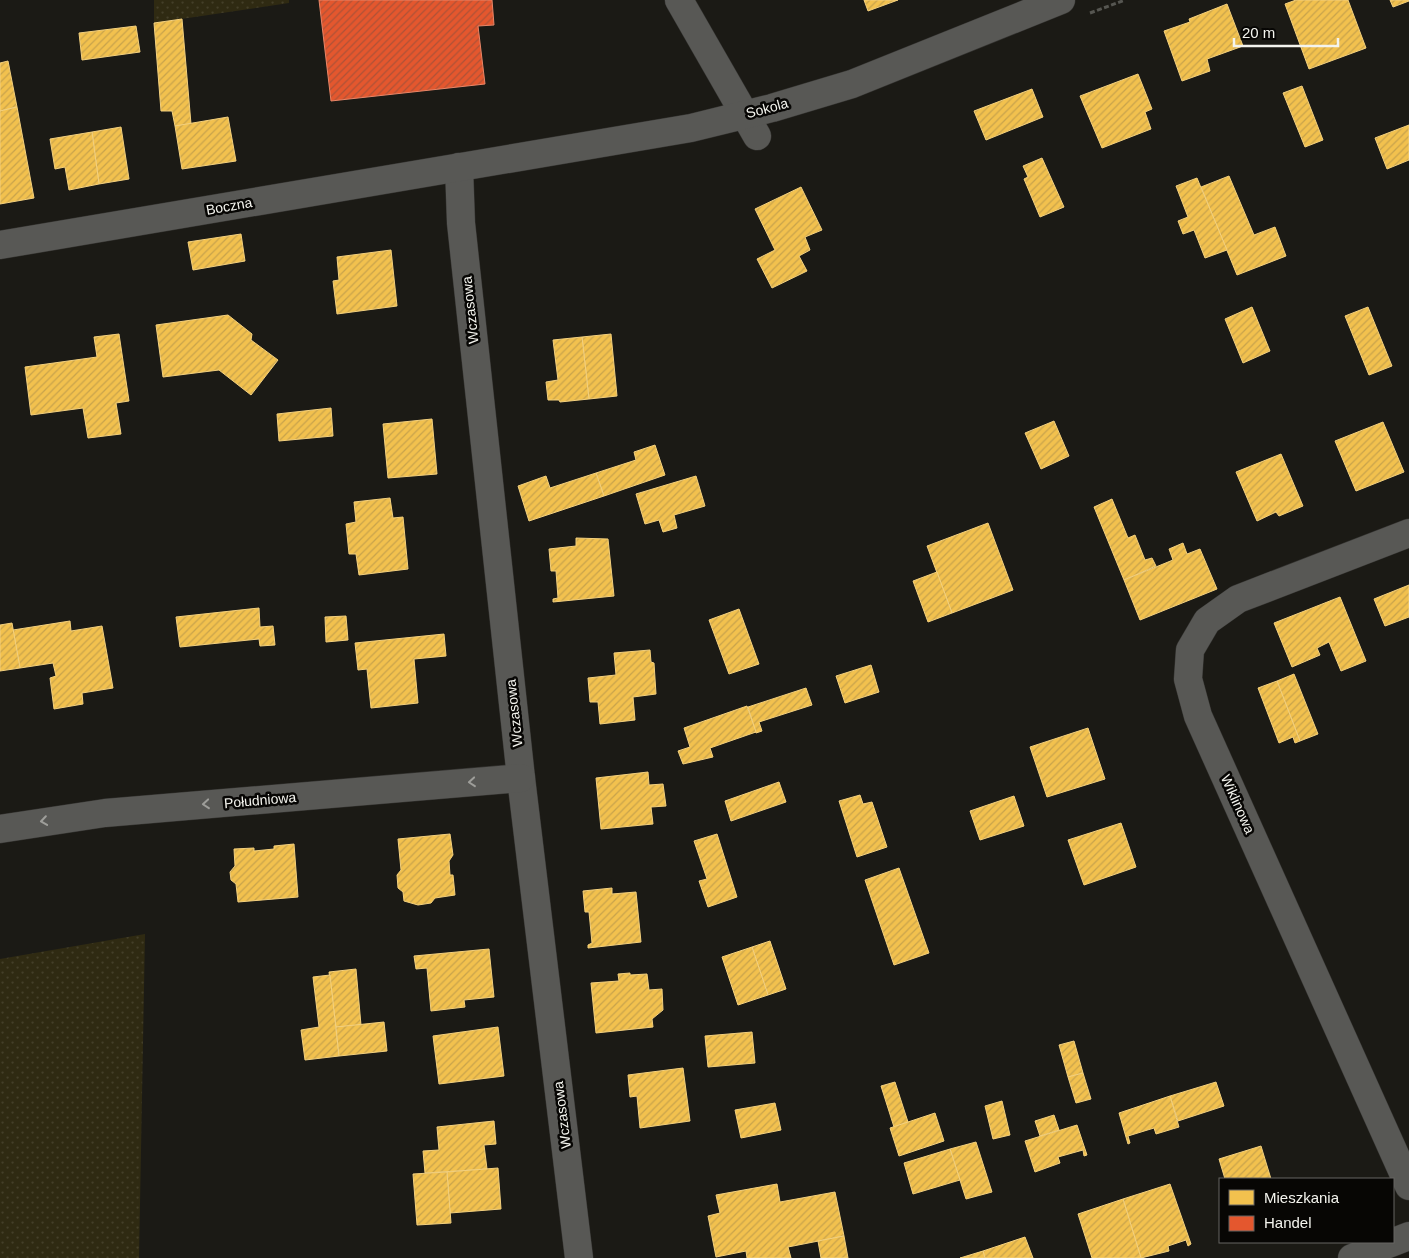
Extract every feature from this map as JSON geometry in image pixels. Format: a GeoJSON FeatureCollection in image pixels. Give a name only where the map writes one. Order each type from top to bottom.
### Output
{"type":"FeatureCollection","features":[{"type":"Feature","properties":{"kind":"street"},"geometry":{"type":"LineString","coordinates":[[679,0],[751,125]]}},
{"type":"Feature","properties":{"kind":"street","name":"Sokola"},"geometry":{"type":"LineString","coordinates":[[459,167],[691,128],[751,125],[772,108],[852,84],[1061,0]]}},
{"type":"Feature","properties":{"kind":"street","name":"Boczna"},"geometry":{"type":"LineString","coordinates":[[0,245],[459,167]]}},
{"type":"Feature","properties":{"kind":"street","name":"Wczasowa"},"geometry":{"type":"LineString","coordinates":[[459,167],[462,233],[521,778],[579,1258]]}},
{"type":"Feature","properties":{"kind":"street","name":"Wiklinowa"},"geometry":{"type":"LineString","coordinates":[[1409,533],[1238,600],[1207,621],[1190,650],[1188,679],[1198,716],[1409,1186]]}},
{"type":"Feature","properties":{"kind":"street","name":"Południowa"},"geometry":{"type":"LineString","coordinates":[[0,828],[105,812],[521,778]]}},
{"type":"Feature","properties":{"kind":"street"},"geometry":{"type":"LineString","coordinates":[[1394,1242],[1409,1236]]}},
{"type":"Feature","properties":{"kind":"street"},"geometry":{"type":"LineString","coordinates":[[1352,1258],[1391,1243]]}},
{"type":"Feature","properties":{"kind":"shaded area"},"geometry":{"type":"Polygon","coordinates":[[[154,0],[289,0],[289,3],[154,23],[154,0]]]}},
{"type":"Feature","properties":{"kind":"shaded area"},"geometry":{"type":"Polygon","coordinates":[[[145,934],[139,1258],[0,1258],[0,959],[145,934]]]}},
{"type":"Feature","properties":{"kind":"building: Mieszkania"},"geometry":{"type":"Polygon","coordinates":[[[864,0],[898,0],[868,11],[864,0]]]}},
{"type":"Feature","properties":{"kind":"building: Mieszkania"},"geometry":{"type":"Polygon","coordinates":[[[1296,0],[1348,0],[1366,48],[1309,69],[1285,4],[1296,0]]]}},
{"type":"Feature","properties":{"kind":"building: Mieszkania"},"geometry":{"type":"Polygon","coordinates":[[[1390,0],[1409,0],[1409,1],[1393,7],[1390,0]]]}},
{"type":"Feature","properties":{"kind":"building: Mieszkania"},"geometry":{"type":"Polygon","coordinates":[[[1227,4],[1243,46],[1207,59],[1210,71],[1182,81],[1164,31],[1190,22],[1189,19],[1227,4]]]}},
{"type":"Feature","properties":{"kind":"building: Mieszkania"},"geometry":{"type":"Polygon","coordinates":[[[182,19],[191,124],[175,126],[172,111],[161,111],[154,23],[182,19]]]}},
{"type":"Feature","properties":{"kind":"building: Mieszkania"},"geometry":{"type":"Polygon","coordinates":[[[136,26],[140,52],[82,60],[79,33],[136,26]]]}},
{"type":"Feature","properties":{"kind":"building: Mieszkania"},"geometry":{"type":"Polygon","coordinates":[[[8,61],[17,107],[0,111],[0,63],[8,61]]]}},
{"type":"Feature","properties":{"kind":"building: Mieszkania"},"geometry":{"type":"Polygon","coordinates":[[[1138,74],[1152,109],[1145,112],[1151,129],[1102,148],[1080,96],[1138,74]]]}},
{"type":"Feature","properties":{"kind":"building: Mieszkania"},"geometry":{"type":"Polygon","coordinates":[[[1302,86],[1323,140],[1305,147],[1283,93],[1302,86]]]}},
{"type":"Feature","properties":{"kind":"building: Mieszkania"},"geometry":{"type":"Polygon","coordinates":[[[1032,89],[1043,117],[986,140],[974,111],[1032,89]]]}},
{"type":"Feature","properties":{"kind":"building: Mieszkania"},"geometry":{"type":"Polygon","coordinates":[[[17,107],[34,198],[0,204],[0,111],[17,107]]]}},
{"type":"Feature","properties":{"kind":"building: Mieszkania"},"geometry":{"type":"Polygon","coordinates":[[[228,117],[236,161],[182,169],[175,126],[228,117]]]}},
{"type":"Feature","properties":{"kind":"building: Mieszkania"},"geometry":{"type":"Polygon","coordinates":[[[1409,125],[1409,160],[1387,169],[1375,138],[1409,125]]]}},
{"type":"Feature","properties":{"kind":"building: Mieszkania"},"geometry":{"type":"Polygon","coordinates":[[[121,127],[129,179],[99,184],[92,132],[121,127]]]}},
{"type":"Feature","properties":{"kind":"building: Mieszkania"},"geometry":{"type":"Polygon","coordinates":[[[92,132],[99,184],[69,190],[65,167],[55,169],[50,139],[92,132]]]}},
{"type":"Feature","properties":{"kind":"building: Mieszkania"},"geometry":{"type":"Polygon","coordinates":[[[1042,158],[1064,207],[1040,217],[1024,179],[1028,177],[1023,166],[1042,158]]]}},
{"type":"Feature","properties":{"kind":"building: Mieszkania"},"geometry":{"type":"Polygon","coordinates":[[[1229,176],[1254,235],[1275,227],[1286,256],[1237,275],[1201,187],[1229,176]]]}},
{"type":"Feature","properties":{"kind":"building: Mieszkania"},"geometry":{"type":"Polygon","coordinates":[[[1197,178],[1227,250],[1205,258],[1194,230],[1183,234],[1178,221],[1188,217],[1176,186],[1197,178]]]}},
{"type":"Feature","properties":{"kind":"building: Mieszkania"},"geometry":{"type":"Polygon","coordinates":[[[801,187],[822,230],[805,237],[810,250],[799,256],[807,271],[772,288],[757,259],[775,250],[755,209],[801,187]]]}},
{"type":"Feature","properties":{"kind":"building: Mieszkania"},"geometry":{"type":"Polygon","coordinates":[[[241,234],[245,261],[193,270],[188,242],[241,234]]]}},
{"type":"Feature","properties":{"kind":"building: Mieszkania"},"geometry":{"type":"Polygon","coordinates":[[[391,250],[397,306],[337,314],[333,281],[339,280],[337,257],[391,250]]]}},
{"type":"Feature","properties":{"kind":"building: Mieszkania"},"geometry":{"type":"Polygon","coordinates":[[[1252,307],[1270,351],[1243,363],[1225,319],[1252,307]]]}},
{"type":"Feature","properties":{"kind":"building: Mieszkania"},"geometry":{"type":"Polygon","coordinates":[[[1368,307],[1392,366],[1369,375],[1345,316],[1368,307]]]}},
{"type":"Feature","properties":{"kind":"building: Mieszkania"},"geometry":{"type":"Polygon","coordinates":[[[228,315],[252,334],[251,340],[278,360],[251,395],[219,370],[163,377],[156,325],[228,315]]]}},
{"type":"Feature","properties":{"kind":"building: Mieszkania"},"geometry":{"type":"Polygon","coordinates":[[[119,334],[129,401],[116,403],[121,434],[88,438],[83,408],[31,415],[25,367],[97,357],[94,337],[119,334]]]}},
{"type":"Feature","properties":{"kind":"building: Mieszkania"},"geometry":{"type":"Polygon","coordinates":[[[611,334],[617,396],[589,399],[582,337],[611,334]]]}},
{"type":"Feature","properties":{"kind":"building: Mieszkania"},"geometry":{"type":"Polygon","coordinates":[[[582,337],[589,399],[560,402],[559,400],[548,400],[546,382],[558,380],[553,340],[582,337]]]}},
{"type":"Feature","properties":{"kind":"building: Mieszkania"},"geometry":{"type":"Polygon","coordinates":[[[331,408],[333,436],[279,441],[277,414],[331,408]]]}},
{"type":"Feature","properties":{"kind":"building: Mieszkania"},"geometry":{"type":"Polygon","coordinates":[[[432,419],[437,474],[388,478],[383,424],[432,419]]]}},
{"type":"Feature","properties":{"kind":"building: Mieszkania"},"geometry":{"type":"Polygon","coordinates":[[[1054,421],[1069,456],[1041,469],[1025,433],[1054,421]]]}},
{"type":"Feature","properties":{"kind":"building: Mieszkania"},"geometry":{"type":"Polygon","coordinates":[[[1383,422],[1404,472],[1356,491],[1335,441],[1383,422]]]}},
{"type":"Feature","properties":{"kind":"building: Mieszkania"},"geometry":{"type":"Polygon","coordinates":[[[655,445],[665,475],[604,496],[596,473],[636,460],[634,452],[655,445]]]}},
{"type":"Feature","properties":{"kind":"building: Mieszkania"},"geometry":{"type":"Polygon","coordinates":[[[1281,454],[1303,506],[1279,516],[1276,512],[1257,521],[1236,472],[1281,454]]]}},
{"type":"Feature","properties":{"kind":"building: Mieszkania"},"geometry":{"type":"Polygon","coordinates":[[[596,473],[604,496],[529,521],[518,486],[546,476],[550,488],[596,473]]]}},
{"type":"Feature","properties":{"kind":"building: Mieszkania"},"geometry":{"type":"Polygon","coordinates":[[[696,476],[705,506],[674,515],[677,528],[663,532],[659,520],[645,524],[636,494],[696,476]]]}},
{"type":"Feature","properties":{"kind":"building: Mieszkania"},"geometry":{"type":"Polygon","coordinates":[[[390,498],[393,518],[403,517],[408,569],[359,575],[356,554],[349,554],[346,524],[356,522],[354,502],[390,498]]]}},
{"type":"Feature","properties":{"kind":"building: Mieszkania"},"geometry":{"type":"Polygon","coordinates":[[[1112,499],[1128,538],[1135,535],[1145,560],[1152,558],[1156,566],[1124,580],[1094,507],[1112,499]]]}},
{"type":"Feature","properties":{"kind":"building: Mieszkania"},"geometry":{"type":"Polygon","coordinates":[[[988,523],[1013,590],[952,613],[927,546],[988,523]]]}},
{"type":"Feature","properties":{"kind":"building: Mieszkania"},"geometry":{"type":"Polygon","coordinates":[[[576,538],[608,539],[614,596],[553,602],[553,599],[558,598],[556,571],[551,571],[549,549],[576,546],[576,538]]]}},
{"type":"Feature","properties":{"kind":"building: Mieszkania"},"geometry":{"type":"Polygon","coordinates":[[[1183,543],[1187,554],[1200,549],[1217,589],[1140,620],[1124,580],[1173,560],[1169,549],[1183,543]]]}},
{"type":"Feature","properties":{"kind":"building: Mieszkania"},"geometry":{"type":"Polygon","coordinates":[[[937,572],[952,613],[928,622],[913,581],[937,572]]]}},
{"type":"Feature","properties":{"kind":"building: Mieszkania"},"geometry":{"type":"Polygon","coordinates":[[[1409,585],[1409,617],[1385,626],[1374,599],[1409,585]]]}},
{"type":"Feature","properties":{"kind":"building: Mieszkania"},"geometry":{"type":"Polygon","coordinates":[[[1340,597],[1366,661],[1341,671],[1329,642],[1317,648],[1320,655],[1292,667],[1274,623],[1340,597]]]}},
{"type":"Feature","properties":{"kind":"building: Mieszkania"},"geometry":{"type":"Polygon","coordinates":[[[259,608],[260,627],[273,626],[275,645],[260,646],[259,639],[180,647],[176,617],[259,608]]]}},
{"type":"Feature","properties":{"kind":"building: Mieszkania"},"geometry":{"type":"Polygon","coordinates":[[[739,609],[759,664],[729,674],[709,620],[739,609]]]}},
{"type":"Feature","properties":{"kind":"building: Mieszkania"},"geometry":{"type":"Polygon","coordinates":[[[346,616],[348,640],[326,642],[325,617],[346,616]]]}},
{"type":"Feature","properties":{"kind":"building: Mieszkania"},"geometry":{"type":"Polygon","coordinates":[[[70,621],[71,631],[102,626],[113,688],[82,693],[83,704],[54,709],[50,678],[56,676],[53,663],[20,668],[13,630],[70,621]]]}},
{"type":"Feature","properties":{"kind":"building: Mieszkania"},"geometry":{"type":"Polygon","coordinates":[[[12,623],[20,668],[0,671],[0,625],[12,623]]]}},
{"type":"Feature","properties":{"kind":"building: Mieszkania"},"geometry":{"type":"Polygon","coordinates":[[[444,634],[446,656],[414,659],[418,703],[371,708],[367,669],[358,670],[355,643],[444,634]]]}},
{"type":"Feature","properties":{"kind":"building: Mieszkania"},"geometry":{"type":"Polygon","coordinates":[[[650,650],[651,662],[654,663],[656,694],[633,697],[635,720],[600,724],[598,702],[590,702],[588,678],[616,675],[614,653],[650,650]]]}},
{"type":"Feature","properties":{"kind":"building: Mieszkania"},"geometry":{"type":"Polygon","coordinates":[[[871,665],[879,692],[845,703],[836,676],[871,665]]]}},
{"type":"Feature","properties":{"kind":"building: Mieszkania"},"geometry":{"type":"Polygon","coordinates":[[[1294,674],[1318,734],[1300,741],[1277,681],[1294,674]]]}},
{"type":"Feature","properties":{"kind":"building: Mieszkania"},"geometry":{"type":"Polygon","coordinates":[[[1277,681],[1300,741],[1295,743],[1293,737],[1279,743],[1258,688],[1277,681]]]}},
{"type":"Feature","properties":{"kind":"building: Mieszkania"},"geometry":{"type":"Polygon","coordinates":[[[806,688],[812,705],[759,722],[762,731],[756,733],[748,707],[806,688]]]}},
{"type":"Feature","properties":{"kind":"building: Mieszkania"},"geometry":{"type":"Polygon","coordinates":[[[747,706],[756,732],[710,748],[713,757],[683,764],[678,751],[690,747],[684,728],[747,706]]]}},
{"type":"Feature","properties":{"kind":"building: Mieszkania"},"geometry":{"type":"Polygon","coordinates":[[[1088,728],[1105,779],[1047,797],[1030,747],[1088,728]]]}},
{"type":"Feature","properties":{"kind":"building: Mieszkania"},"geometry":{"type":"Polygon","coordinates":[[[648,772],[649,785],[663,784],[666,806],[651,807],[653,824],[601,829],[596,778],[648,772]]]}},
{"type":"Feature","properties":{"kind":"building: Mieszkania"},"geometry":{"type":"Polygon","coordinates":[[[779,782],[786,802],[731,821],[725,801],[779,782]]]}},
{"type":"Feature","properties":{"kind":"building: Mieszkania"},"geometry":{"type":"Polygon","coordinates":[[[860,795],[863,804],[872,802],[887,847],[857,857],[839,801],[860,795]]]}},
{"type":"Feature","properties":{"kind":"building: Mieszkania"},"geometry":{"type":"Polygon","coordinates":[[[1014,796],[1024,826],[980,840],[970,811],[1014,796]]]}},
{"type":"Feature","properties":{"kind":"building: Mieszkania"},"geometry":{"type":"Polygon","coordinates":[[[1121,823],[1136,867],[1084,885],[1068,840],[1121,823]]]}},
{"type":"Feature","properties":{"kind":"building: Mieszkania"},"geometry":{"type":"Polygon","coordinates":[[[450,834],[453,855],[449,861],[450,875],[453,875],[455,895],[435,898],[431,903],[418,905],[404,901],[403,892],[398,888],[397,875],[401,870],[398,839],[450,834]]]}},
{"type":"Feature","properties":{"kind":"building: Mieszkania"},"geometry":{"type":"Polygon","coordinates":[[[717,834],[737,897],[708,907],[699,881],[707,879],[694,841],[717,834]]]}},
{"type":"Feature","properties":{"kind":"building: Mieszkania"},"geometry":{"type":"Polygon","coordinates":[[[294,844],[298,897],[238,902],[236,884],[231,880],[230,872],[235,866],[234,849],[254,848],[254,851],[294,844]]]}},
{"type":"Feature","properties":{"kind":"building: Mieszkania"},"geometry":{"type":"Polygon","coordinates":[[[899,868],[929,953],[894,965],[865,880],[899,868]]]}},
{"type":"Feature","properties":{"kind":"building: Mieszkania"},"geometry":{"type":"Polygon","coordinates":[[[612,888],[612,894],[636,892],[641,942],[588,948],[588,945],[592,943],[589,912],[585,912],[583,891],[612,888]]]}},
{"type":"Feature","properties":{"kind":"building: Mieszkania"},"geometry":{"type":"Polygon","coordinates":[[[770,941],[786,989],[768,995],[752,947],[770,941]]]}},
{"type":"Feature","properties":{"kind":"building: Mieszkania"},"geometry":{"type":"Polygon","coordinates":[[[752,947],[768,995],[738,1005],[722,957],[752,947]]]}},
{"type":"Feature","properties":{"kind":"building: Mieszkania"},"geometry":{"type":"Polygon","coordinates":[[[489,949],[494,997],[464,1000],[465,1007],[431,1011],[427,968],[416,969],[414,956],[489,949]]]}},
{"type":"Feature","properties":{"kind":"building: Mieszkania"},"geometry":{"type":"Polygon","coordinates":[[[356,969],[361,1025],[336,1027],[329,972],[356,969]]]}},
{"type":"Feature","properties":{"kind":"building: Mieszkania"},"geometry":{"type":"Polygon","coordinates":[[[630,973],[630,975],[647,974],[649,990],[662,989],[663,1010],[652,1019],[653,1027],[596,1033],[591,983],[619,981],[618,974],[630,973]]]}},
{"type":"Feature","properties":{"kind":"building: Mieszkania"},"geometry":{"type":"Polygon","coordinates":[[[330,975],[339,1056],[305,1060],[301,1030],[319,1027],[313,977],[330,975]]]}},
{"type":"Feature","properties":{"kind":"building: Mieszkania"},"geometry":{"type":"Polygon","coordinates":[[[384,1022],[387,1051],[339,1056],[336,1027],[384,1022]]]}},
{"type":"Feature","properties":{"kind":"building: Mieszkania"},"geometry":{"type":"Polygon","coordinates":[[[498,1027],[504,1076],[439,1084],[433,1036],[498,1027]]]}},
{"type":"Feature","properties":{"kind":"building: Mieszkania"},"geometry":{"type":"Polygon","coordinates":[[[752,1032],[755,1063],[708,1067],[705,1036],[752,1032]]]}},
{"type":"Feature","properties":{"kind":"building: Mieszkania"},"geometry":{"type":"Polygon","coordinates":[[[1074,1041],[1083,1073],[1068,1077],[1059,1045],[1074,1041]]]}},
{"type":"Feature","properties":{"kind":"building: Mieszkania"},"geometry":{"type":"Polygon","coordinates":[[[683,1068],[690,1121],[640,1128],[637,1096],[630,1097],[628,1075],[683,1068]]]}},
{"type":"Feature","properties":{"kind":"building: Mieszkania"},"geometry":{"type":"Polygon","coordinates":[[[1083,1073],[1091,1099],[1076,1103],[1068,1077],[1083,1073]]]}},
{"type":"Feature","properties":{"kind":"building: Mieszkania"},"geometry":{"type":"Polygon","coordinates":[[[895,1082],[908,1122],[894,1127],[881,1086],[895,1082]]]}},
{"type":"Feature","properties":{"kind":"building: Mieszkania"},"geometry":{"type":"Polygon","coordinates":[[[1216,1082],[1224,1106],[1178,1121],[1170,1096],[1216,1082]]]}},
{"type":"Feature","properties":{"kind":"building: Mieszkania"},"geometry":{"type":"Polygon","coordinates":[[[1170,1096],[1179,1127],[1156,1134],[1154,1128],[1128,1136],[1130,1143],[1128,1144],[1119,1113],[1170,1096]]]}},
{"type":"Feature","properties":{"kind":"building: Mieszkania"},"geometry":{"type":"Polygon","coordinates":[[[1002,1101],[1010,1135],[993,1139],[985,1106],[1002,1101]]]}},
{"type":"Feature","properties":{"kind":"building: Mieszkania"},"geometry":{"type":"Polygon","coordinates":[[[775,1103],[781,1130],[741,1138],[735,1110],[775,1103]]]}},
{"type":"Feature","properties":{"kind":"building: Mieszkania"},"geometry":{"type":"Polygon","coordinates":[[[935,1113],[944,1141],[899,1156],[890,1128],[935,1113]]]}},
{"type":"Feature","properties":{"kind":"building: Mieszkania"},"geometry":{"type":"Polygon","coordinates":[[[1054,1115],[1059,1130],[1040,1136],[1035,1121],[1054,1115]]]}},
{"type":"Feature","properties":{"kind":"building: Mieszkania"},"geometry":{"type":"Polygon","coordinates":[[[494,1121],[496,1144],[484,1145],[487,1169],[425,1173],[423,1151],[439,1150],[437,1127],[494,1121]]]}},
{"type":"Feature","properties":{"kind":"building: Mieszkania"},"geometry":{"type":"Polygon","coordinates":[[[1077,1125],[1087,1155],[1084,1156],[1083,1150],[1058,1157],[1060,1163],[1035,1172],[1025,1141],[1077,1125]]]}},
{"type":"Feature","properties":{"kind":"building: Mieszkania"},"geometry":{"type":"Polygon","coordinates":[[[976,1142],[992,1192],[966,1199],[950,1149],[976,1142]]]}},
{"type":"Feature","properties":{"kind":"building: Mieszkania"},"geometry":{"type":"Polygon","coordinates":[[[1261,1146],[1271,1178],[1225,1178],[1219,1159],[1261,1146]]]}},
{"type":"Feature","properties":{"kind":"building: Mieszkania"},"geometry":{"type":"Polygon","coordinates":[[[950,1149],[960,1180],[913,1194],[904,1163],[950,1149]]]}},
{"type":"Feature","properties":{"kind":"building: Mieszkania"},"geometry":{"type":"Polygon","coordinates":[[[498,1168],[501,1209],[450,1213],[447,1172],[498,1168]]]}},
{"type":"Feature","properties":{"kind":"building: Mieszkania"},"geometry":{"type":"Polygon","coordinates":[[[447,1172],[451,1223],[417,1225],[413,1174],[447,1172]]]}},
{"type":"Feature","properties":{"kind":"building: Mieszkania"},"geometry":{"type":"Polygon","coordinates":[[[777,1184],[780,1202],[835,1192],[844,1236],[788,1247],[791,1258],[747,1258],[746,1251],[716,1257],[708,1216],[720,1213],[716,1195],[777,1184]]]}},
{"type":"Feature","properties":{"kind":"building: Mieszkania"},"geometry":{"type":"Polygon","coordinates":[[[1170,1184],[1191,1244],[1188,1246],[1186,1240],[1168,1246],[1169,1251],[1141,1258],[1123,1199],[1170,1184]]]}},
{"type":"Feature","properties":{"kind":"building: Mieszkania"},"geometry":{"type":"Polygon","coordinates":[[[1123,1199],[1141,1258],[1092,1258],[1078,1214],[1123,1199]]]}},
{"type":"Feature","properties":{"kind":"building: Mieszkania"},"geometry":{"type":"Polygon","coordinates":[[[844,1236],[848,1258],[821,1258],[818,1241],[844,1236]]]}},
{"type":"Feature","properties":{"kind":"building: Mieszkania"},"geometry":{"type":"Polygon","coordinates":[[[1025,1237],[1033,1258],[985,1258],[983,1251],[1025,1237]]]}},
{"type":"Feature","properties":{"kind":"building: Mieszkania"},"geometry":{"type":"Polygon","coordinates":[[[983,1251],[985,1258],[960,1258],[983,1251]]]}},
{"type":"Feature","properties":{"kind":"building: Handel"},"geometry":{"type":"Polygon","coordinates":[[[319,0],[492,0],[494,25],[478,26],[485,84],[331,101],[319,0]]]}}]}
